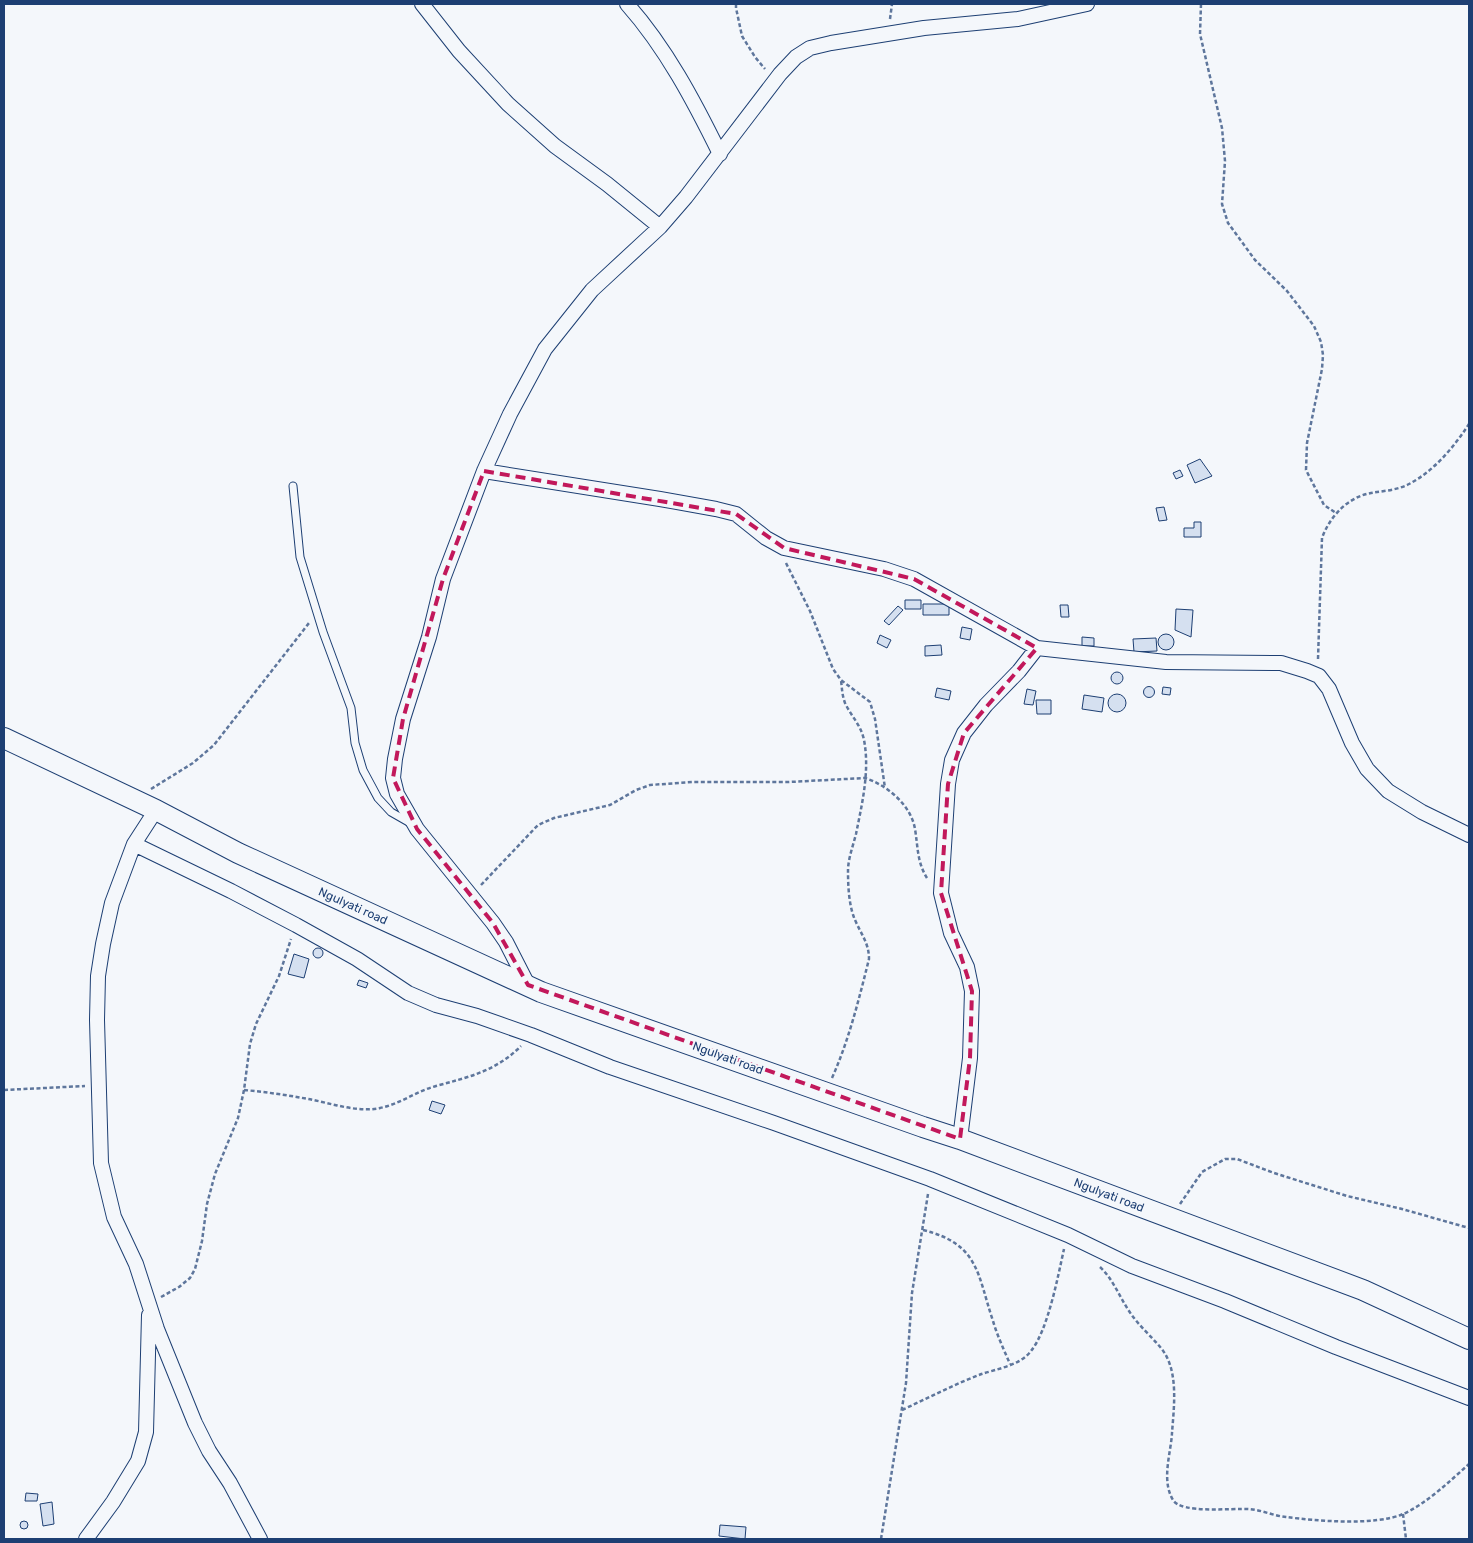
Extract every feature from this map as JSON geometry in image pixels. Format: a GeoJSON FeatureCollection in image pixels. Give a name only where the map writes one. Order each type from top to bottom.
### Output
{"type":"FeatureCollection","features":[{"type":"Feature","properties":{"kind":"main road","name":"Ngulyati road"},"geometry":{"type":"LineString","coordinates":[[4,738],[156,810],[238,854],[542,992],[923,1128],[960,1139],[1363,1290],[1469,1339]]}},
{"type":"Feature","properties":{"kind":"street"},"geometry":{"type":"LineString","coordinates":[[422,4],[459,51],[508,104],[555,146],[608,184],[660,227]]}},
{"type":"Feature","properties":{"kind":"street"},"geometry":{"type":"LineString","coordinates":[[627,4],[642,21],[679,75],[720,154]]}},
{"type":"Feature","properties":{"kind":"street"},"geometry":{"type":"LineString","coordinates":[[528,986],[506,942],[472,895],[416,826],[397,794],[393,778],[403,719],[429,638],[443,579],[484,471],[510,414],[545,349],[592,290],[660,227],[720,154],[774,80],[796,57],[810,48],[924,28],[1018,19],[1087,4]]}},
{"type":"Feature","properties":{"kind":"street"},"geometry":{"type":"LineString","coordinates":[[484,471],[716,509],[736,514],[766,538],[780,545],[810,554],[833,557],[884,569],[914,579],[1037,648],[1166,662],[1281,663],[1319,676],[1329,689],[1352,743],[1367,770],[1388,791],[1422,812],[1469,835]]}},
{"type":"Feature","properties":{"kind":"street"},"geometry":{"type":"LineString","coordinates":[[960,1139],[970,1058],[972,991],[967,967],[951,933],[941,893],[948,784],[952,760],[964,733],[986,705],[1019,671],[1037,648]]}},
{"type":"Feature","properties":{"kind":"street"},"geometry":{"type":"LineString","coordinates":[[156,810],[134,844],[112,903],[98,976],[97,1020],[101,1163],[114,1217],[136,1264],[149,1304],[195,1423],[260,1539]]}},
{"type":"Feature","properties":{"kind":"street"},"geometry":{"type":"LineString","coordinates":[[134,844],[296,926],[357,959],[408,993],[436,1005],[477,1016],[531,1035],[610,1067],[792,1129],[930,1179],[1068,1235],[1132,1266],[1469,1398]]}},
{"type":"Feature","properties":{"kind":"street"},"geometry":{"type":"LineString","coordinates":[[86,1539],[114,1502],[138,1461],[146,1432],[149,1304]]}},
{"type":"Feature","properties":{"kind":"lane"},"geometry":{"type":"LineString","coordinates":[[293,486],[300,556],[317,613],[351,708],[355,742],[363,770],[378,798],[391,812],[416,826]]}},
{"type":"Feature","properties":{"kind":"path"},"geometry":{"type":"LineString","coordinates":[[736,4],[742,36],[755,57],[774,80]]}},
{"type":"Feature","properties":{"kind":"path"},"geometry":{"type":"LineString","coordinates":[[1201,4],[1200,34],[1222,128],[1224,161],[1222,204],[1228,223],[1255,260],[1287,291],[1314,326],[1321,342],[1323,355],[1322,369],[1307,443],[1306,470],[1324,505],[1336,513]]}},
{"type":"Feature","properties":{"kind":"path"},"geometry":{"type":"LineString","coordinates":[[1319,676],[1318,650],[1322,538],[1327,525],[1336,513],[1357,496],[1408,485],[1429,471],[1461,437],[1469,424]]}},
{"type":"Feature","properties":{"kind":"path"},"geometry":{"type":"LineString","coordinates":[[780,545],[788,568],[810,612],[833,669],[841,680],[870,702],[875,719],[885,788]]}},
{"type":"Feature","properties":{"kind":"path"},"geometry":{"type":"LineString","coordinates":[[132,799],[163,783],[186,768],[214,745],[317,613]]}},
{"type":"Feature","properties":{"kind":"path"},"geometry":{"type":"LineString","coordinates":[[825,1093],[841,1058],[869,959],[866,940],[854,919],[848,884],[848,868],[864,792],[864,740],[857,721],[845,703],[841,680]]}},
{"type":"Feature","properties":{"kind":"path"},"geometry":{"type":"LineString","coordinates":[[472,895],[538,825],[554,818],[610,805],[636,790],[650,785],[694,782],[789,782],[865,778],[898,797],[913,821],[917,854],[922,870],[941,893]]}},
{"type":"Feature","properties":{"kind":"path"},"geometry":{"type":"LineString","coordinates":[[149,1304],[180,1288],[190,1278],[195,1269],[202,1241],[207,1204],[215,1174],[238,1118],[250,1044],[256,1024],[279,976],[296,926]]}},
{"type":"Feature","properties":{"kind":"path"},"geometry":{"type":"LineString","coordinates":[[244,1090],[310,1099],[361,1109],[378,1109],[393,1105],[429,1088],[467,1079],[488,1069],[512,1055],[531,1035]]}},
{"type":"Feature","properties":{"kind":"path"},"geometry":{"type":"LineString","coordinates":[[4,1090],[99,1086]]}},
{"type":"Feature","properties":{"kind":"path"},"geometry":{"type":"LineString","coordinates":[[1170,1218],[1202,1172],[1225,1159],[1237,1159],[1347,1196],[1469,1228]]}},
{"type":"Feature","properties":{"kind":"path"},"geometry":{"type":"LineString","coordinates":[[881,1539],[906,1383],[912,1293],[930,1179]]}},
{"type":"Feature","properties":{"kind":"path"},"geometry":{"type":"LineString","coordinates":[[923,1230],[940,1234],[952,1240],[963,1248],[973,1261],[1010,1364]]}},
{"type":"Feature","properties":{"kind":"path"},"geometry":{"type":"LineString","coordinates":[[902,1410],[978,1375],[1021,1360],[1031,1352],[1041,1336],[1068,1235]]}},
{"type":"Feature","properties":{"kind":"path"},"geometry":{"type":"LineString","coordinates":[[1096,1265],[1112,1281],[1129,1312],[1162,1349],[1169,1360],[1172,1373],[1173,1402],[1168,1484],[1171,1498],[1175,1503],[1184,1507],[1251,1509],[1286,1517],[1326,1520],[1374,1520],[1403,1514],[1437,1493],[1469,1464]]}},
{"type":"Feature","properties":{"kind":"path"},"geometry":{"type":"LineString","coordinates":[[1403,1514],[1406,1539]]}},
{"type":"Feature","properties":{"kind":"highlighted area"},"geometry":{"type":"Polygon","coordinates":[[[484,471],[736,514],[784,548],[914,579],[1037,648],[964,733],[948,784],[941,893],[972,991],[970,1058],[960,1139],[528,985],[493,923],[417,829],[393,778],[403,719],[443,579],[484,471]]]}},
{"type":"Feature","properties":{"kind":"building"},"geometry":{"type":"Polygon","coordinates":[[[1200,459],[1212,476],[1195,483],[1187,465],[1200,459]]]}},
{"type":"Feature","properties":{"kind":"building"},"geometry":{"type":"Polygon","coordinates":[[[1180,470],[1183,476],[1176,479],[1173,473],[1180,470]]]}},
{"type":"Feature","properties":{"kind":"building"},"geometry":{"type":"Polygon","coordinates":[[[1164,507],[1167,520],[1159,521],[1156,508],[1164,507]]]}},
{"type":"Feature","properties":{"kind":"building"},"geometry":{"type":"Polygon","coordinates":[[[1194,522],[1201,522],[1201,537],[1184,537],[1184,528],[1194,528],[1194,522]]]}},
{"type":"Feature","properties":{"kind":"building"},"geometry":{"type":"Polygon","coordinates":[[[905,600],[921,600],[921,609],[905,609],[905,600]]]}},
{"type":"Feature","properties":{"kind":"building"},"geometry":{"type":"Polygon","coordinates":[[[923,604],[949,604],[949,615],[923,615],[923,604]]]}},
{"type":"Feature","properties":{"kind":"building"},"geometry":{"type":"Polygon","coordinates":[[[1060,605],[1068,605],[1069,617],[1061,617],[1060,605]]]}},
{"type":"Feature","properties":{"kind":"building"},"geometry":{"type":"Polygon","coordinates":[[[898,606],[903,610],[889,625],[884,621],[898,606]]]}},
{"type":"Feature","properties":{"kind":"building"},"geometry":{"type":"Polygon","coordinates":[[[1176,609],[1193,610],[1191,637],[1175,630],[1176,609]]]}},
{"type":"Feature","properties":{"kind":"building"},"geometry":{"type":"Polygon","coordinates":[[[962,627],[972,629],[970,640],[960,638],[962,627]]]}},
{"type":"Feature","properties":{"kind":"building"},"geometry":{"type":"Polygon","coordinates":[[[1163,634],[1169,634],[1174,639],[1172,648],[1163,650],[1158,645],[1158,639],[1163,634]]]}},
{"type":"Feature","properties":{"kind":"building"},"geometry":{"type":"Polygon","coordinates":[[[880,635],[891,640],[887,648],[877,643],[880,635]]]}},
{"type":"Feature","properties":{"kind":"building"},"geometry":{"type":"Polygon","coordinates":[[[1082,637],[1094,638],[1094,646],[1082,646],[1082,637]]]}},
{"type":"Feature","properties":{"kind":"building"},"geometry":{"type":"Polygon","coordinates":[[[1156,638],[1157,651],[1134,652],[1133,639],[1156,638]]]}},
{"type":"Feature","properties":{"kind":"building"},"geometry":{"type":"Polygon","coordinates":[[[941,645],[942,655],[925,656],[925,646],[941,645]]]}},
{"type":"Feature","properties":{"kind":"building"},"geometry":{"type":"Polygon","coordinates":[[[1117,672],[1123,678],[1117,684],[1111,678],[1117,672]]]}},
{"type":"Feature","properties":{"kind":"building"},"geometry":{"type":"Polygon","coordinates":[[[1149,686],[1155,692],[1149,698],[1143,692],[1149,686]]]}},
{"type":"Feature","properties":{"kind":"building"},"geometry":{"type":"Polygon","coordinates":[[[1163,687],[1171,688],[1170,695],[1162,694],[1163,687]]]}},
{"type":"Feature","properties":{"kind":"building"},"geometry":{"type":"Polygon","coordinates":[[[937,688],[951,691],[949,700],[935,697],[937,688]]]}},
{"type":"Feature","properties":{"kind":"building"},"geometry":{"type":"Polygon","coordinates":[[[1027,689],[1036,691],[1033,705],[1024,704],[1027,689]]]}},
{"type":"Feature","properties":{"kind":"building"},"geometry":{"type":"Polygon","coordinates":[[[1117,694],[1123,697],[1126,703],[1123,709],[1117,712],[1111,709],[1108,703],[1111,697],[1117,694]]]}},
{"type":"Feature","properties":{"kind":"building"},"geometry":{"type":"Polygon","coordinates":[[[1084,695],[1104,698],[1102,712],[1082,709],[1084,695]]]}},
{"type":"Feature","properties":{"kind":"building"},"geometry":{"type":"Polygon","coordinates":[[[1036,700],[1051,700],[1051,714],[1037,714],[1036,700]]]}},
{"type":"Feature","properties":{"kind":"building"},"geometry":{"type":"Polygon","coordinates":[[[316,948],[320,948],[323,953],[322,957],[316,958],[313,955],[313,951],[316,948]]]}},
{"type":"Feature","properties":{"kind":"building"},"geometry":{"type":"Polygon","coordinates":[[[294,954],[309,959],[304,978],[288,974],[294,954]]]}},
{"type":"Feature","properties":{"kind":"building"},"geometry":{"type":"Polygon","coordinates":[[[359,980],[368,983],[366,988],[357,985],[359,980]]]}},
{"type":"Feature","properties":{"kind":"building"},"geometry":{"type":"Polygon","coordinates":[[[432,1101],[445,1105],[441,1114],[429,1110],[432,1101]]]}},
{"type":"Feature","properties":{"kind":"building"},"geometry":{"type":"Polygon","coordinates":[[[26,1493],[38,1494],[37,1501],[25,1501],[26,1493]]]}},
{"type":"Feature","properties":{"kind":"building"},"geometry":{"type":"Polygon","coordinates":[[[52,1502],[54,1524],[43,1526],[40,1504],[52,1502]]]}},
{"type":"Feature","properties":{"kind":"building"},"geometry":{"type":"Polygon","coordinates":[[[24,1521],[28,1525],[24,1529],[20,1525],[24,1521]]]}},
{"type":"Feature","properties":{"kind":"building"},"geometry":{"type":"Polygon","coordinates":[[[720,1525],[746,1527],[745,1539],[719,1536],[720,1525]]]}}]}
